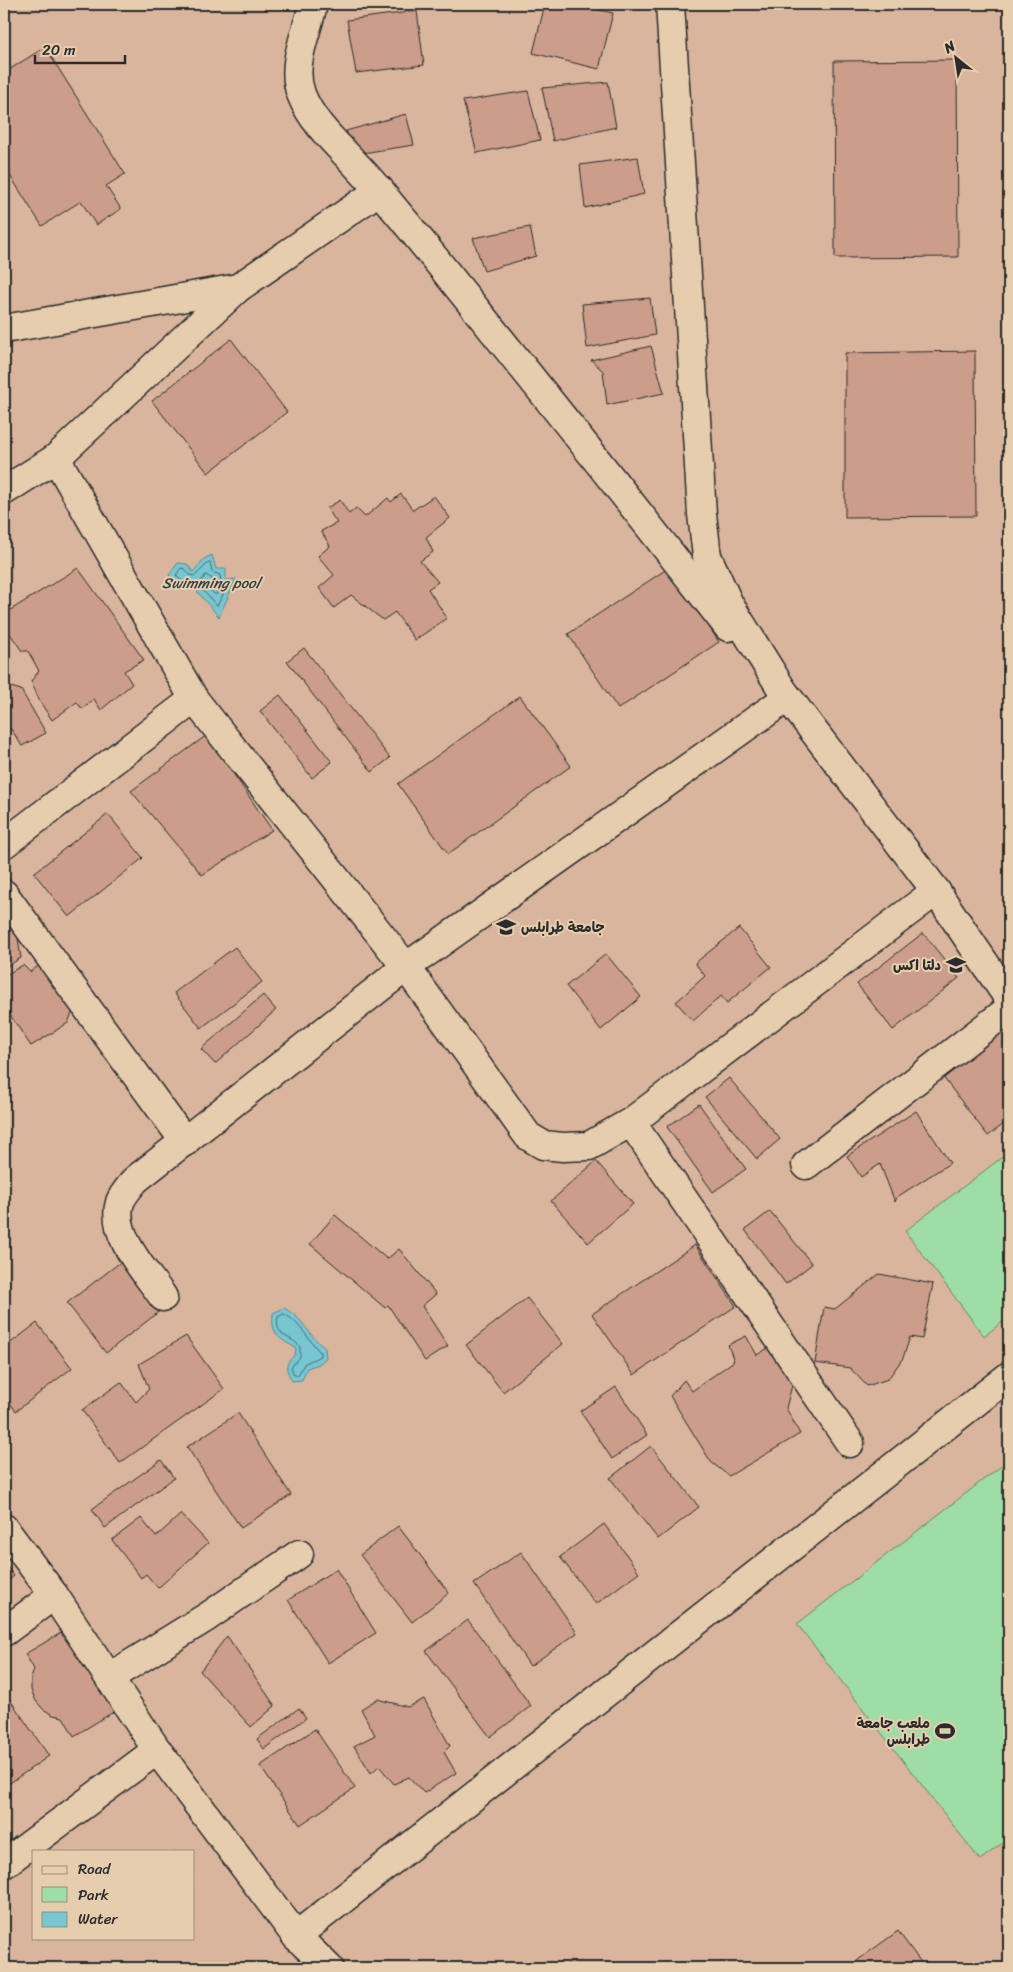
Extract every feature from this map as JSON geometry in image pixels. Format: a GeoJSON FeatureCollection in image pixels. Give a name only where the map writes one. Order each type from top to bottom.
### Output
{"type":"FeatureCollection","features":[{"type":"Feature","properties":{"kind":"street"},"geometry":{"type":"LineString","coordinates":[[313,4],[308,27],[297,60],[296,78],[302,96],[316,121],[380,190],[587,446],[784,695],[936,891],[1009,999]]}},
{"type":"Feature","properties":{"kind":"street"},"geometry":{"type":"LineString","coordinates":[[670,4],[702,514],[707,556],[729,604],[784,695]]}},
{"type":"Feature","properties":{"kind":"street"},"geometry":{"type":"LineString","coordinates":[[4,492],[56,458],[238,288],[380,190]]}},
{"type":"Feature","properties":{"kind":"street"},"geometry":{"type":"LineString","coordinates":[[4,329],[238,288]]}},
{"type":"Feature","properties":{"kind":"street"},"geometry":{"type":"LineString","coordinates":[[56,458],[194,699],[406,967],[528,1136],[543,1145],[563,1147],[590,1146],[631,1122],[936,891]]}},
{"type":"Feature","properties":{"kind":"street"},"geometry":{"type":"LineString","coordinates":[[164,1297],[121,1235],[118,1218],[120,1202],[135,1180],[406,967],[784,695]]}},
{"type":"Feature","properties":{"kind":"street"},"geometry":{"type":"LineString","coordinates":[[4,844],[194,699]]}},
{"type":"Feature","properties":{"kind":"street"},"geometry":{"type":"LineString","coordinates":[[4,894],[185,1142]]}},
{"type":"Feature","properties":{"kind":"street"},"geometry":{"type":"LineString","coordinates":[[806,1165],[1009,1010]]}},
{"type":"Feature","properties":{"kind":"street"},"geometry":{"type":"LineString","coordinates":[[631,1122],[850,1443]]}},
{"type":"Feature","properties":{"kind":"street"},"geometry":{"type":"LineString","coordinates":[[296,1936],[1009,1376]]}},
{"type":"Feature","properties":{"kind":"street"},"geometry":{"type":"LineString","coordinates":[[4,1528],[54,1595],[157,1750],[296,1936],[329,1968]]}},
{"type":"Feature","properties":{"kind":"street"},"geometry":{"type":"LineString","coordinates":[[110,1677],[207,1617],[299,1554]]}},
{"type":"Feature","properties":{"kind":"street"},"geometry":{"type":"LineString","coordinates":[[4,1632],[54,1595]]}},
{"type":"Feature","properties":{"kind":"street"},"geometry":{"type":"LineString","coordinates":[[4,1864],[157,1750]]}},
{"type":"Feature","properties":{"kind":"shaded area","name":"جامعة طرابلس"},"geometry":{"type":"Polygon","coordinates":[[[4,4],[1009,4],[1009,1968],[4,1968],[4,4]]]}},
{"type":"Feature","properties":{"kind":"green space"},"geometry":{"type":"Polygon","coordinates":[[[1009,1152],[1009,1317],[984,1336],[905,1231],[1009,1152]]]}},
{"type":"Feature","properties":{"kind":"green space","name":"ملعب جامعة طرابلس"},"geometry":{"type":"Polygon","coordinates":[[[1009,1460],[1009,1838],[980,1860],[797,1624],[1009,1460]]]}},
{"type":"Feature","properties":{"kind":"water","name":"Swimming pool"},"geometry":{"type":"Polygon","coordinates":[[[212,555],[216,569],[226,569],[226,580],[236,579],[219,617],[195,589],[177,584],[169,575],[178,563],[187,564],[193,572],[204,559],[212,555]]]}},
{"type":"Feature","properties":{"kind":"water"},"geometry":{"type":"Polygon","coordinates":[[[284,1308],[296,1316],[325,1348],[326,1358],[319,1364],[307,1368],[302,1380],[292,1381],[287,1369],[287,1364],[295,1355],[296,1348],[280,1338],[273,1326],[273,1313],[284,1308]]]}},
{"type":"Feature","properties":{"kind":"building"},"geometry":{"type":"Polygon","coordinates":[[[545,4],[573,4],[613,13],[599,69],[533,53],[545,4]]]}},
{"type":"Feature","properties":{"kind":"building"},"geometry":{"type":"Polygon","coordinates":[[[417,11],[424,65],[356,73],[347,20],[417,11]]]}},
{"type":"Feature","properties":{"kind":"building"},"geometry":{"type":"Polygon","coordinates":[[[45,47],[125,174],[106,186],[121,209],[96,225],[81,201],[42,226],[4,166],[4,73],[45,47]]]}},
{"type":"Feature","properties":{"kind":"building"},"geometry":{"type":"Polygon","coordinates":[[[957,60],[958,257],[835,258],[834,61],[957,60]]]}},
{"type":"Feature","properties":{"kind":"building"},"geometry":{"type":"Polygon","coordinates":[[[608,82],[616,127],[553,141],[542,88],[608,82]]]}},
{"type":"Feature","properties":{"kind":"building"},"geometry":{"type":"Polygon","coordinates":[[[528,91],[540,140],[477,153],[463,101],[528,91]]]}},
{"type":"Feature","properties":{"kind":"building"},"geometry":{"type":"Polygon","coordinates":[[[406,114],[414,145],[356,154],[346,131],[406,114]]]}},
{"type":"Feature","properties":{"kind":"building"},"geometry":{"type":"Polygon","coordinates":[[[638,157],[644,194],[585,208],[580,165],[638,157]]]}},
{"type":"Feature","properties":{"kind":"building"},"geometry":{"type":"Polygon","coordinates":[[[530,227],[536,256],[484,271],[473,238],[530,227]]]}},
{"type":"Feature","properties":{"kind":"building"},"geometry":{"type":"Polygon","coordinates":[[[650,298],[655,335],[587,348],[582,304],[650,298]]]}},
{"type":"Feature","properties":{"kind":"building"},"geometry":{"type":"Polygon","coordinates":[[[231,339],[287,412],[208,473],[152,401],[231,339]]]}},
{"type":"Feature","properties":{"kind":"building"},"geometry":{"type":"Polygon","coordinates":[[[651,346],[664,393],[607,405],[603,371],[591,360],[651,346]]]}},
{"type":"Feature","properties":{"kind":"building"},"geometry":{"type":"Polygon","coordinates":[[[975,351],[976,516],[845,517],[845,353],[975,351]]]}},
{"type":"Feature","properties":{"kind":"building"},"geometry":{"type":"Polygon","coordinates":[[[401,494],[413,510],[434,496],[450,518],[426,537],[433,552],[420,561],[438,582],[428,589],[447,618],[415,640],[395,612],[383,620],[351,595],[334,608],[319,588],[334,575],[318,556],[330,546],[321,531],[337,523],[327,508],[340,500],[349,514],[356,508],[365,517],[388,498],[391,502],[401,494]]]}},
{"type":"Feature","properties":{"kind":"building"},"geometry":{"type":"Polygon","coordinates":[[[670,567],[719,642],[618,709],[568,634],[670,567]]]}},
{"type":"Feature","properties":{"kind":"building"},"geometry":{"type":"Polygon","coordinates":[[[78,568],[144,660],[124,671],[132,684],[101,710],[94,699],[82,709],[77,702],[52,720],[40,702],[31,681],[39,671],[28,651],[22,651],[4,625],[4,614],[78,568]]]}},
{"type":"Feature","properties":{"kind":"building"},"geometry":{"type":"Polygon","coordinates":[[[304,648],[390,758],[372,772],[287,661],[304,648]]]}},
{"type":"Feature","properties":{"kind":"building"},"geometry":{"type":"Polygon","coordinates":[[[4,685],[21,690],[46,733],[22,746],[11,729],[4,734],[4,685]]]}},
{"type":"Feature","properties":{"kind":"building"},"geometry":{"type":"Polygon","coordinates":[[[280,695],[332,762],[312,778],[260,711],[280,695]]]}},
{"type":"Feature","properties":{"kind":"building"},"geometry":{"type":"Polygon","coordinates":[[[520,696],[571,766],[448,854],[398,784],[520,696]]]}},
{"type":"Feature","properties":{"kind":"building"},"geometry":{"type":"Polygon","coordinates":[[[207,735],[272,830],[202,875],[131,791],[207,735]]]}},
{"type":"Feature","properties":{"kind":"building"},"geometry":{"type":"Polygon","coordinates":[[[108,814],[143,858],[69,917],[34,873],[108,814]]]}},
{"type":"Feature","properties":{"kind":"building"},"geometry":{"type":"Polygon","coordinates":[[[4,910],[16,925],[21,958],[4,968],[4,910]]]}},
{"type":"Feature","properties":{"kind":"building"},"geometry":{"type":"Polygon","coordinates":[[[739,928],[771,967],[727,1003],[721,996],[693,1021],[676,1002],[705,976],[695,963],[739,928]]]}},
{"type":"Feature","properties":{"kind":"building"},"geometry":{"type":"Polygon","coordinates":[[[923,933],[959,978],[893,1030],[857,984],[923,933]]]}},
{"type":"Feature","properties":{"kind":"building"},"geometry":{"type":"Polygon","coordinates":[[[235,947],[262,982],[201,1028],[174,993],[235,947]]]}},
{"type":"Feature","properties":{"kind":"building"},"geometry":{"type":"Polygon","coordinates":[[[606,954],[641,997],[601,1030],[566,986],[606,954]]]}},
{"type":"Feature","properties":{"kind":"building"},"geometry":{"type":"Polygon","coordinates":[[[44,962],[75,1006],[68,1023],[31,1046],[4,1006],[4,976],[23,965],[30,972],[44,962]]]}},
{"type":"Feature","properties":{"kind":"building"},"geometry":{"type":"Polygon","coordinates":[[[263,995],[276,1010],[215,1064],[201,1049],[263,995]]]}},
{"type":"Feature","properties":{"kind":"building"},"geometry":{"type":"Polygon","coordinates":[[[1003,1028],[1009,1036],[1009,1120],[988,1136],[942,1076],[1003,1028]]]}},
{"type":"Feature","properties":{"kind":"building"},"geometry":{"type":"Polygon","coordinates":[[[729,1078],[780,1139],[757,1159],[705,1097],[729,1078]]]}},
{"type":"Feature","properties":{"kind":"building"},"geometry":{"type":"Polygon","coordinates":[[[699,1104],[746,1169],[713,1192],[667,1127],[699,1104]]]}},
{"type":"Feature","properties":{"kind":"building"},"geometry":{"type":"Polygon","coordinates":[[[916,1111],[950,1163],[897,1197],[895,1202],[880,1164],[861,1177],[847,1156],[916,1111]]]}},
{"type":"Feature","properties":{"kind":"building"},"geometry":{"type":"Polygon","coordinates":[[[596,1161],[633,1204],[588,1243],[551,1201],[596,1161]]]}},
{"type":"Feature","properties":{"kind":"building"},"geometry":{"type":"Polygon","coordinates":[[[770,1211],[812,1264],[786,1284],[745,1230],[770,1211]]]}},
{"type":"Feature","properties":{"kind":"building"},"geometry":{"type":"Polygon","coordinates":[[[335,1215],[387,1259],[399,1249],[436,1294],[422,1306],[448,1346],[425,1361],[388,1305],[385,1308],[310,1244],[335,1215]]]}},
{"type":"Feature","properties":{"kind":"building"},"geometry":{"type":"Polygon","coordinates":[[[695,1245],[736,1306],[634,1375],[592,1314],[695,1245]]]}},
{"type":"Feature","properties":{"kind":"building"},"geometry":{"type":"Polygon","coordinates":[[[122,1261],[160,1311],[106,1353],[67,1303],[122,1261]]]}},
{"type":"Feature","properties":{"kind":"building"},"geometry":{"type":"Polygon","coordinates":[[[879,1274],[933,1284],[922,1339],[910,1337],[903,1358],[888,1379],[867,1386],[850,1368],[815,1363],[824,1307],[835,1309],[879,1274]]]}},
{"type":"Feature","properties":{"kind":"building"},"geometry":{"type":"Polygon","coordinates":[[[527,1298],[563,1344],[503,1392],[466,1345],[527,1298]]]}},
{"type":"Feature","properties":{"kind":"building"},"geometry":{"type":"Polygon","coordinates":[[[37,1323],[72,1368],[16,1411],[4,1395],[4,1348],[37,1323]]]}},
{"type":"Feature","properties":{"kind":"building"},"geometry":{"type":"Polygon","coordinates":[[[186,1336],[224,1389],[120,1463],[82,1410],[121,1382],[136,1402],[149,1389],[139,1364],[186,1336]]]}},
{"type":"Feature","properties":{"kind":"building"},"geometry":{"type":"Polygon","coordinates":[[[746,1336],[757,1355],[768,1348],[794,1378],[786,1408],[800,1434],[729,1476],[711,1462],[670,1396],[684,1380],[692,1391],[734,1361],[728,1345],[746,1336]]]}},
{"type":"Feature","properties":{"kind":"building"},"geometry":{"type":"Polygon","coordinates":[[[616,1387],[647,1435],[612,1459],[580,1411],[616,1387]]]}},
{"type":"Feature","properties":{"kind":"building"},"geometry":{"type":"Polygon","coordinates":[[[238,1413],[291,1495],[241,1528],[187,1447],[238,1413]]]}},
{"type":"Feature","properties":{"kind":"building"},"geometry":{"type":"Polygon","coordinates":[[[651,1446],[699,1507],[658,1539],[610,1478],[651,1446]]]}},
{"type":"Feature","properties":{"kind":"building"},"geometry":{"type":"Polygon","coordinates":[[[161,1460],[174,1478],[105,1528],[92,1509],[161,1460]]]}},
{"type":"Feature","properties":{"kind":"building"},"geometry":{"type":"Polygon","coordinates":[[[181,1514],[208,1543],[158,1588],[146,1574],[141,1578],[112,1540],[141,1518],[156,1537],[181,1514]]]}},
{"type":"Feature","properties":{"kind":"building"},"geometry":{"type":"Polygon","coordinates":[[[604,1524],[639,1572],[596,1604],[560,1557],[604,1524]]]}},
{"type":"Feature","properties":{"kind":"building"},"geometry":{"type":"Polygon","coordinates":[[[398,1526],[449,1593],[412,1622],[360,1555],[398,1526]]]}},
{"type":"Feature","properties":{"kind":"building"},"geometry":{"type":"Polygon","coordinates":[[[521,1552],[577,1633],[530,1666],[474,1584],[521,1552]]]}},
{"type":"Feature","properties":{"kind":"building"},"geometry":{"type":"Polygon","coordinates":[[[4,1563],[14,1576],[4,1584],[4,1563]]]}},
{"type":"Feature","properties":{"kind":"building"},"geometry":{"type":"Polygon","coordinates":[[[336,1569],[376,1633],[328,1663],[288,1600],[336,1569]]]}},
{"type":"Feature","properties":{"kind":"building"},"geometry":{"type":"Polygon","coordinates":[[[468,1620],[531,1706],[490,1737],[426,1651],[468,1620]]]}},
{"type":"Feature","properties":{"kind":"building"},"geometry":{"type":"Polygon","coordinates":[[[66,1630],[115,1711],[74,1736],[63,1717],[53,1715],[43,1709],[36,1701],[31,1690],[31,1679],[34,1669],[25,1654],[66,1630]]]}},
{"type":"Feature","properties":{"kind":"building"},"geometry":{"type":"Polygon","coordinates":[[[227,1636],[275,1706],[251,1727],[200,1671],[227,1636]]]}},
{"type":"Feature","properties":{"kind":"building"},"geometry":{"type":"Polygon","coordinates":[[[4,1691],[49,1756],[4,1787],[4,1691]]]}},
{"type":"Feature","properties":{"kind":"building"},"geometry":{"type":"Polygon","coordinates":[[[377,1699],[408,1707],[424,1699],[450,1746],[444,1752],[456,1773],[424,1793],[409,1777],[394,1784],[379,1766],[371,1773],[354,1746],[375,1735],[361,1709],[377,1699]]]}},
{"type":"Feature","properties":{"kind":"building"},"geometry":{"type":"Polygon","coordinates":[[[299,1708],[306,1718],[264,1749],[257,1739],[299,1708]]]}},
{"type":"Feature","properties":{"kind":"building"},"geometry":{"type":"Polygon","coordinates":[[[315,1729],[355,1788],[300,1825],[260,1766],[315,1729]]]}},
{"type":"Feature","properties":{"kind":"building"},"geometry":{"type":"Polygon","coordinates":[[[898,1931],[925,1968],[847,1968],[898,1931]]]}},
{"type":"Feature","properties":{"kind":"place","name":"جامعة طرابلس"},"geometry":{"type":"Point","coordinates":[506,927]}},
{"type":"Feature","properties":{"kind":"place","name":"دلتا اكس"},"geometry":{"type":"Point","coordinates":[956,965]}},
{"type":"Feature","properties":{"kind":"place","name":"ملعب جامعة طرابلس"},"geometry":{"type":"Point","coordinates":[945,1731]}}]}
